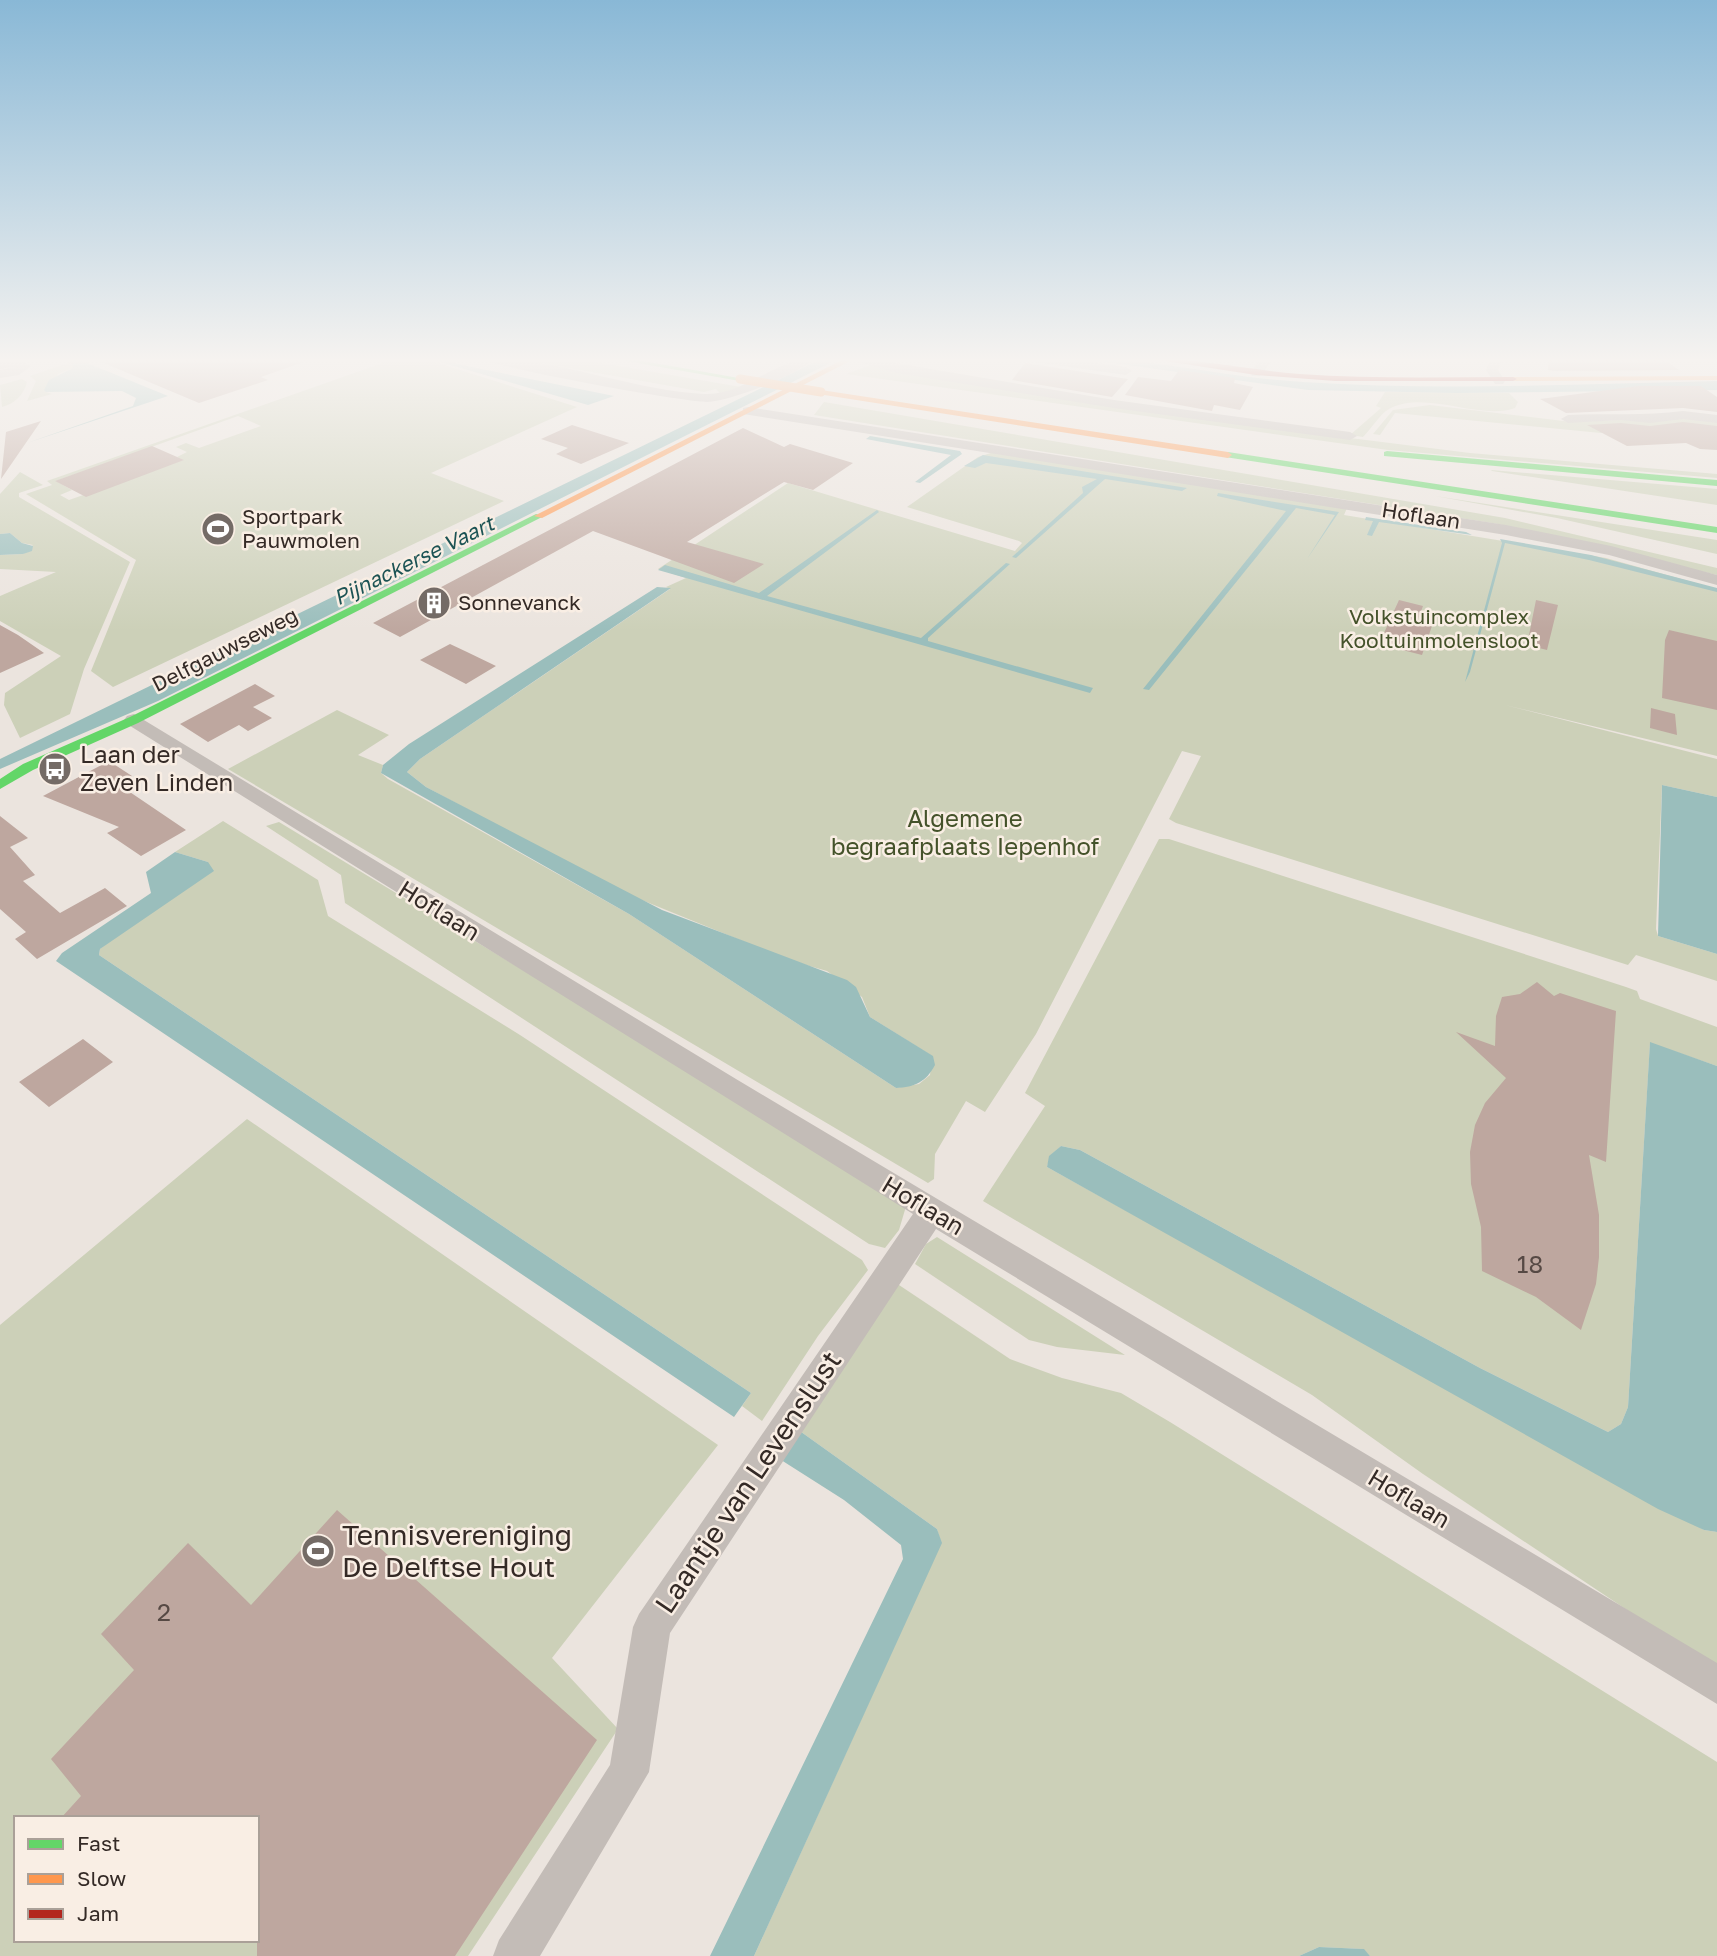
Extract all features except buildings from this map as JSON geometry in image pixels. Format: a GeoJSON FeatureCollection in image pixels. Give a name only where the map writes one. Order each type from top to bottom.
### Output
{"type":"FeatureCollection","features":[{"type":"Feature","properties":{"kind":"main road","name":"Delfgauwseweg"},"geometry":{"type":"LineString","coordinates":[[0,776],[28,767],[134,720],[672,449]]}},
{"type":"Feature","properties":{"kind":"main road"},"geometry":{"type":"LineString","coordinates":[[1190,449],[1247,466],[1586,527]]}},
{"type":"Feature","properties":{"kind":"main road"},"geometry":{"type":"LineString","coordinates":[[1232,449],[1717,530]]}},
{"type":"Feature","properties":{"kind":"main road"},"geometry":{"type":"LineString","coordinates":[[1251,449],[1717,514]]}},
{"type":"Feature","properties":{"kind":"main road"},"geometry":{"type":"LineString","coordinates":[[1392,449],[1717,483]]}},
{"type":"Feature","properties":{"kind":"main road","name":"Delfgauwseweg"},"geometry":{"type":"LineString","coordinates":[[0,785],[28,767]]}},
{"type":"Feature","properties":{"kind":"street","name":"Hoflaan"},"geometry":{"type":"LineString","coordinates":[[992,449],[1506,530],[1611,551],[1717,580]]}},
{"type":"Feature","properties":{"kind":"street","name":"Hoflaan"},"geometry":{"type":"LineString","coordinates":[[134,720],[273,808],[931,1210],[1717,1685]]}},
{"type":"Feature","properties":{"kind":"street","name":"Laantje van Levenslust"},"geometry":{"type":"LineString","coordinates":[[515,1956],[629,1772],[652,1627],[861,1313],[914,1240],[931,1210]]}},
{"type":"Feature","properties":{"kind":"green space"},"geometry":{"type":"Polygon","coordinates":[[[137,449],[145,449],[56,481],[72,490],[60,495],[69,500],[183,460],[177,457],[187,452],[181,449],[483,449],[431,473],[504,501],[113,687],[91,671],[136,560],[26,494],[52,485],[47,481],[137,449]]]}},
{"type":"Feature","properties":{"kind":"green space"},"geometry":{"type":"Polygon","coordinates":[[[1029,449],[1102,449],[1505,518],[1717,568],[1717,575],[1498,524],[1029,449]]]}},
{"type":"Feature","properties":{"kind":"green space"},"geometry":{"type":"Polygon","coordinates":[[[1383,449],[1440,449],[1717,474],[1717,478],[1383,449]]]}},
{"type":"Feature","properties":{"kind":"green space","name":"Volkstuincomplex Kooltuinmolensloot"},"geometry":{"type":"Polygon","coordinates":[[[994,452],[1347,508],[1344,515],[1606,558],[1717,589],[1717,756],[1505,705],[1717,759],[1717,797],[1662,785],[1656,929],[1658,936],[1717,954],[1717,981],[1636,955],[1628,965],[1176,823],[1169,819],[1201,756],[1182,751],[1036,1034],[985,1112],[966,1101],[935,1154],[934,1179],[928,1183],[228,769],[337,710],[389,735],[358,755],[383,765],[381,773],[388,779],[629,914],[896,1088],[919,1084],[930,1075],[932,1056],[870,1017],[862,997],[827,971],[792,961],[622,892],[426,787],[407,772],[420,759],[670,589],[666,587],[686,578],[658,569],[788,483],[1015,551],[1022,543],[1019,541],[907,507],[978,457],[994,452]]]}},
{"type":"Feature","properties":{"kind":"green space"},"geometry":{"type":"Polygon","coordinates":[[[1492,471],[1717,489],[1717,505],[1492,471]]]}},
{"type":"Feature","properties":{"kind":"green space"},"geometry":{"type":"Polygon","coordinates":[[[20,472],[43,485],[19,493],[19,497],[130,562],[84,669],[70,714],[20,738],[4,705],[5,693],[61,656],[0,621],[0,596],[56,572],[0,569],[0,555],[23,554],[33,545],[22,543],[10,533],[0,534],[0,494],[20,472]]]}},
{"type":"Feature","properties":{"kind":"green space"},"geometry":{"type":"Polygon","coordinates":[[[1435,496],[1717,540],[1717,554],[1557,518],[1435,496]]]}},
{"type":"Feature","properties":{"kind":"green space"},"geometry":{"type":"Polygon","coordinates":[[[223,821],[318,880],[328,916],[520,1035],[862,1260],[868,1270],[818,1336],[762,1421],[742,1406],[751,1393],[99,955],[100,949],[208,862],[175,852],[223,821]]]}},
{"type":"Feature","properties":{"kind":"green space"},"geometry":{"type":"Polygon","coordinates":[[[279,822],[907,1203],[899,1230],[885,1248],[869,1244],[345,903],[341,875],[266,826],[279,822]]]}},
{"type":"Feature","properties":{"kind":"green space","name":"Algemene begraafplaats Iepenhof"},"geometry":{"type":"Polygon","coordinates":[[[1159,839],[1169,839],[1626,987],[1637,991],[1640,999],[1717,1027],[1717,1066],[1650,1043],[1628,1407],[1621,1424],[1608,1432],[1480,1368],[1080,1150],[1061,1146],[1050,1156],[1047,1167],[1704,1530],[1717,1532],[1717,1670],[1423,1474],[1312,1395],[983,1201],[1045,1106],[1025,1093],[1159,839]]]}},
{"type":"Feature","properties":{"kind":"green space","name":"Tennisvereniging De Delftse Hout"},"geometry":{"type":"Polygon","coordinates":[[[247,1119],[718,1445],[552,1658],[618,1729],[468,1956],[0,1956],[0,1325],[247,1119]]]}},
{"type":"Feature","properties":{"kind":"green space"},"geometry":{"type":"Polygon","coordinates":[[[937,1237],[1125,1355],[1057,1347],[1029,1340],[915,1264],[926,1244],[937,1237]]]}},
{"type":"Feature","properties":{"kind":"green space"},"geometry":{"type":"Polygon","coordinates":[[[896,1283],[1010,1359],[1062,1378],[1121,1393],[1717,1762],[1717,1956],[1370,1956],[1363,1949],[1319,1947],[1299,1956],[754,1956],[941,1543],[937,1529],[797,1429],[896,1283]]]}},
{"type":"Feature","properties":{"kind":"water","name":"Pijnackerse Vaart"},"geometry":{"type":"Polygon","coordinates":[[[636,449],[659,449],[158,701],[0,769],[0,759],[636,449]]]}},
{"type":"Feature","properties":{"kind":"water"},"geometry":{"type":"Polygon","coordinates":[[[921,449],[950,449],[962,454],[920,483],[915,482],[951,455],[921,449]]]}},
{"type":"Feature","properties":{"kind":"water"},"geometry":{"type":"Polygon","coordinates":[[[983,455],[1187,488],[1182,491],[1105,479],[1016,558],[1012,557],[1083,493],[1082,487],[1097,479],[986,463],[975,468],[964,466],[983,455]]]}},
{"type":"Feature","properties":{"kind":"water"},"geometry":{"type":"Polygon","coordinates":[[[1218,493],[1339,512],[1307,559],[1335,515],[1296,508],[1149,690],[1143,689],[1286,511],[1217,496],[1218,493]]]}},
{"type":"Feature","properties":{"kind":"water"},"geometry":{"type":"Polygon","coordinates":[[[877,510],[879,512],[767,596],[921,638],[1006,563],[1010,564],[928,638],[928,641],[1093,688],[1090,693],[658,570],[665,565],[759,593],[877,510]]]}},
{"type":"Feature","properties":{"kind":"water"},"geometry":{"type":"Polygon","coordinates":[[[1366,517],[1472,535],[1379,522],[1372,536],[1367,535],[1373,521],[1365,520],[1366,517]]]}},
{"type":"Feature","properties":{"kind":"water"},"geometry":{"type":"Polygon","coordinates":[[[10,533],[22,543],[33,546],[32,551],[0,555],[0,534],[10,533]]]}},
{"type":"Feature","properties":{"kind":"water"},"geometry":{"type":"Polygon","coordinates":[[[1500,539],[1591,555],[1717,588],[1717,592],[1589,560],[1505,543],[1465,682],[1502,543],[1500,539]]]}},
{"type":"Feature","properties":{"kind":"water"},"geometry":{"type":"Polygon","coordinates":[[[657,587],[671,588],[420,759],[407,772],[426,787],[662,910],[847,980],[856,987],[870,1017],[933,1056],[935,1065],[928,1076],[919,1082],[896,1088],[629,914],[381,773],[383,765],[409,744],[657,587]]]}},
{"type":"Feature","properties":{"kind":"water"},"geometry":{"type":"Polygon","coordinates":[[[1662,785],[1717,797],[1717,954],[1658,936],[1662,785]]]}},
{"type":"Feature","properties":{"kind":"water"},"geometry":{"type":"Polygon","coordinates":[[[175,852],[208,862],[214,871],[100,949],[99,955],[751,1393],[734,1417],[56,961],[62,953],[151,893],[146,872],[175,852]]]}},
{"type":"Feature","properties":{"kind":"water"},"geometry":{"type":"Polygon","coordinates":[[[1650,1042],[1717,1066],[1717,1532],[1704,1530],[1658,1509],[1047,1167],[1049,1156],[1061,1146],[1080,1150],[1480,1368],[1608,1432],[1621,1424],[1628,1407],[1650,1042]]]}},
{"type":"Feature","properties":{"kind":"water"},"geometry":{"type":"Polygon","coordinates":[[[797,1429],[937,1529],[942,1543],[754,1956],[710,1956],[903,1559],[901,1545],[844,1500],[778,1458],[797,1429]]]}},
{"type":"Feature","properties":{"kind":"water"},"geometry":{"type":"Polygon","coordinates":[[[1319,1947],[1364,1949],[1370,1956],[1299,1956],[1319,1947]]]}},
{"type":"Feature","properties":{"kind":"traffic: fast"},"geometry":{"type":"LineString","coordinates":[[1387,454],[1717,483]]}},
{"type":"Feature","properties":{"kind":"traffic: fast"},"geometry":{"type":"LineString","coordinates":[[1228,455],[1717,530]]}},
{"type":"Feature","properties":{"kind":"traffic: fast"},"geometry":{"type":"LineString","coordinates":[[0,785],[28,767],[134,720],[539,516]]}},
{"type":"Feature","properties":{"kind":"traffic: slow"},"geometry":{"type":"LineString","coordinates":[[539,516],[671,449]]}},
{"type":"Feature","properties":{"kind":"traffic: slow"},"geometry":{"type":"LineString","coordinates":[[1191,449],[1228,455]]}},
{"type":"Feature","properties":{"kind":"place","name":"Sportpark Pauwmolen"},"geometry":{"type":"Point","coordinates":[218,529]}},
{"type":"Feature","properties":{"kind":"place","name":"Sonnevanck"},"geometry":{"type":"Point","coordinates":[434,603]}},
{"type":"Feature","properties":{"kind":"place","name":"Laan der Zeven Linden"},"geometry":{"type":"Point","coordinates":[55,769]}},
{"type":"Feature","properties":{"kind":"place","name":"Tennisvereniging De Delftse Hout"},"geometry":{"type":"Point","coordinates":[318,1551]}}]}
